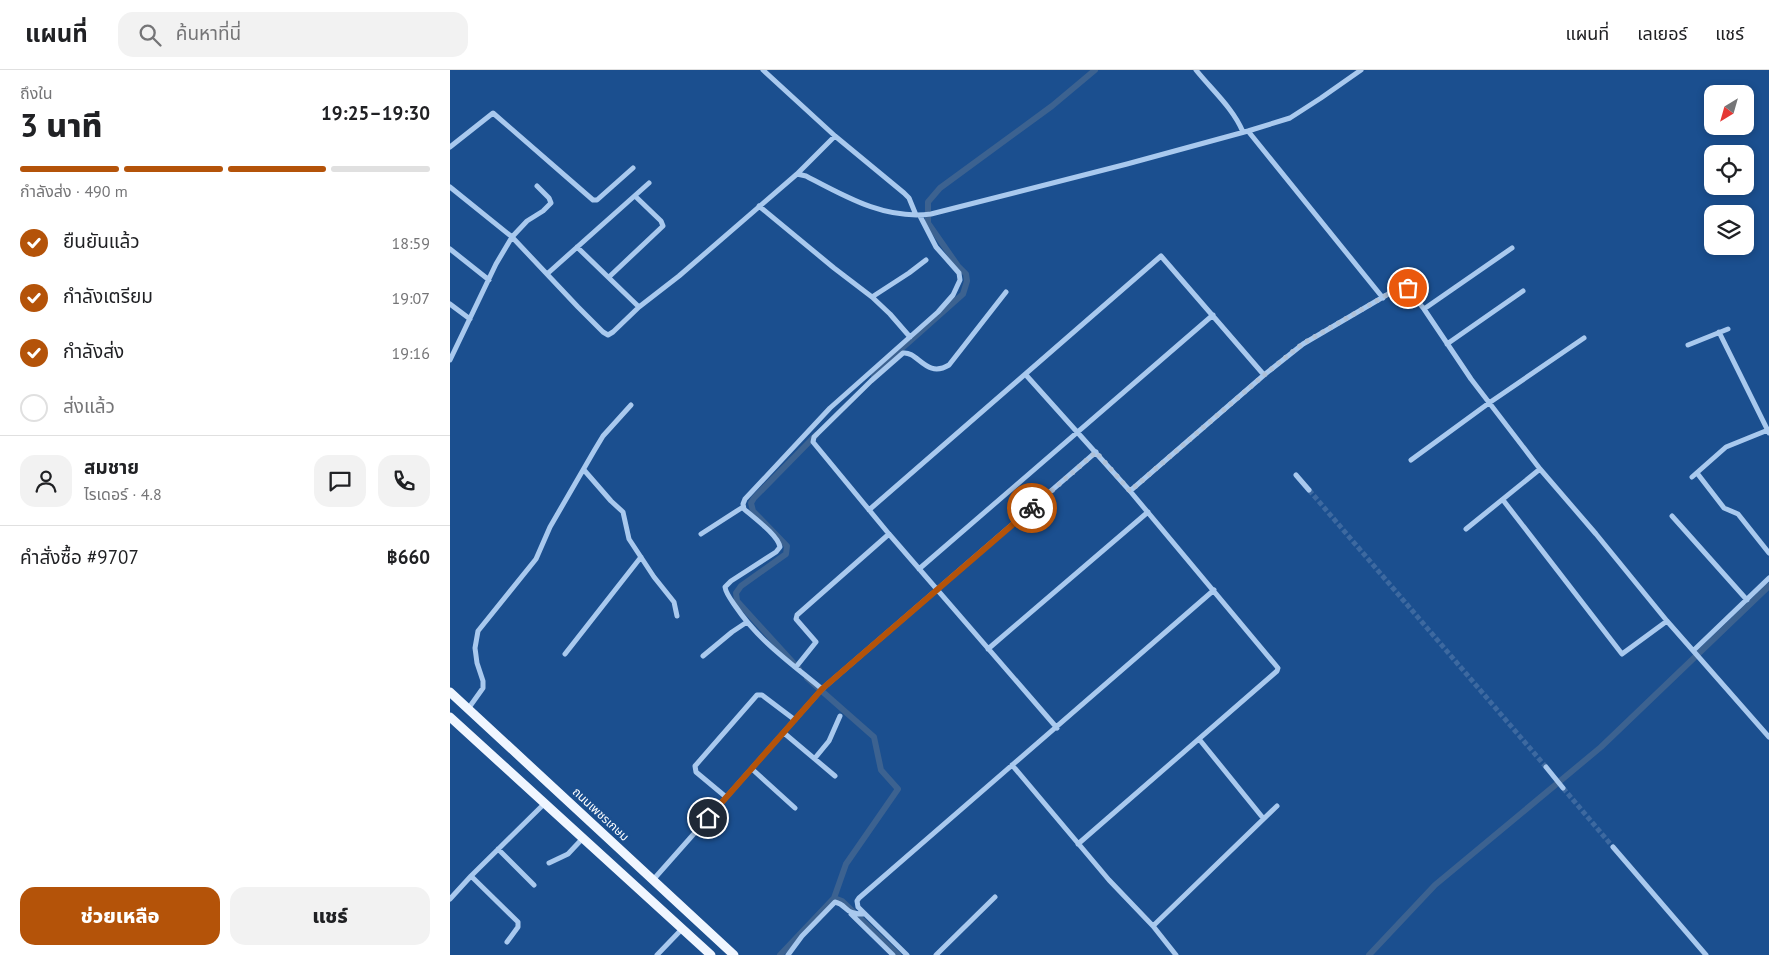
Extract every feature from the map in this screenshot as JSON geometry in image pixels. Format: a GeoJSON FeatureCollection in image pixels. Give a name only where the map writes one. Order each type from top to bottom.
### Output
{"type":"FeatureCollection","features":[{"type":"Feature","properties":{"kind":"main road","name":"ถนนเพชรเกษม"},"geometry":{"type":"LineString","coordinates":[[450,692],[734,955]]}},
{"type":"Feature","properties":{"kind":"main road"},"geometry":{"type":"LineString","coordinates":[[450,717],[711,955]]}},
{"type":"Feature","properties":{"kind":"street"},"geometry":{"type":"LineString","coordinates":[[701,534],[743,507],[745,499],[830,408],[945,304],[957,287],[960,276],[936,247],[909,198],[835,136],[763,70]]}},
{"type":"Feature","properties":{"kind":"street"},"geometry":{"type":"LineString","coordinates":[[1196,70],[1383,298]]}},
{"type":"Feature","properties":{"kind":"street"},"geometry":{"type":"LineString","coordinates":[[798,174],[806,176],[862,205],[891,212],[920,215],[932,214],[1126,164],[1290,118],[1360,70]]}},
{"type":"Feature","properties":{"kind":"street"},"geometry":{"type":"LineString","coordinates":[[450,147],[493,113],[593,200],[597,200],[634,168]]}},
{"type":"Feature","properties":{"kind":"street"},"geometry":{"type":"LineString","coordinates":[[450,187],[512,237],[603,332],[608,334],[613,332],[639,307],[798,174],[835,136]]}},
{"type":"Feature","properties":{"kind":"street"},"geometry":{"type":"LineString","coordinates":[[547,274],[649,183]]}},
{"type":"Feature","properties":{"kind":"street"},"geometry":{"type":"LineString","coordinates":[[450,359],[512,237],[527,221],[550,205],[549,198],[537,186]]}},
{"type":"Feature","properties":{"kind":"street"},"geometry":{"type":"LineString","coordinates":[[609,277],[663,226],[635,196]]}},
{"type":"Feature","properties":{"kind":"street"},"geometry":{"type":"LineString","coordinates":[[759,206],[872,297],[910,337]]}},
{"type":"Feature","properties":{"kind":"street"},"geometry":{"type":"LineString","coordinates":[[577,248],[639,307]]}},
{"type":"Feature","properties":{"kind":"street"},"geometry":{"type":"LineString","coordinates":[[1424,309],[1512,248]]}},
{"type":"Feature","properties":{"kind":"street"},"geometry":{"type":"LineString","coordinates":[[450,249],[489,280]]}},
{"type":"Feature","properties":{"kind":"street"},"geometry":{"type":"LineString","coordinates":[[869,510],[1161,256],[1264,375]]}},
{"type":"Feature","properties":{"kind":"street"},"geometry":{"type":"LineString","coordinates":[[872,297],[926,260]]}},
{"type":"Feature","properties":{"kind":"street"},"geometry":{"type":"LineString","coordinates":[[1130,491],[1302,344],[1404,286],[1408,288],[1424,309],[1489,403],[1540,469],[1667,621],[1769,737]]}},
{"type":"Feature","properties":{"kind":"street"},"geometry":{"type":"LineString","coordinates":[[1447,344],[1523,291]]}},
{"type":"Feature","properties":{"kind":"street"},"geometry":{"type":"LineString","coordinates":[[1006,292],[949,365],[941,368],[928,367],[909,353],[904,354],[852,398],[814,437],[813,442],[889,534],[1057,728]]}},
{"type":"Feature","properties":{"kind":"street"},"geometry":{"type":"LineString","coordinates":[[450,304],[470,319]]}},
{"type":"Feature","properties":{"kind":"street"},"geometry":{"type":"LineString","coordinates":[[919,569],[1212,315]]}},
{"type":"Feature","properties":{"kind":"street"},"geometry":{"type":"LineString","coordinates":[[1688,345],[1728,329]]}},
{"type":"Feature","properties":{"kind":"street"},"geometry":{"type":"LineString","coordinates":[[1692,477],[1726,447],[1768,431],[1719,332]]}},
{"type":"Feature","properties":{"kind":"street"},"geometry":{"type":"LineString","coordinates":[[1411,460],[1489,403],[1584,338]]}},
{"type":"Feature","properties":{"kind":"street"},"geometry":{"type":"LineString","coordinates":[[1026,374],[1130,491],[1278,668],[1277,671],[1078,844]]}},
{"type":"Feature","properties":{"kind":"street"},"geometry":{"type":"LineString","coordinates":[[468,709],[483,688],[483,681],[476,663],[475,648],[478,631],[536,559],[550,526],[603,436],[631,405]]}},
{"type":"Feature","properties":{"kind":"street"},"geometry":{"type":"LineString","coordinates":[[653,880],[821,691],[1096,452]]}},
{"type":"Feature","properties":{"kind":"street"},"geometry":{"type":"LineString","coordinates":[[1466,529],[1540,469]]}},
{"type":"Feature","properties":{"kind":"street"},"geometry":{"type":"LineString","coordinates":[[584,470],[611,502],[623,512],[626,533],[674,602],[677,616]]}},
{"type":"Feature","properties":{"kind":"street"},"geometry":{"type":"LineString","coordinates":[[1697,473],[1724,508],[1738,514],[1769,554]]}},
{"type":"Feature","properties":{"kind":"street"},"geometry":{"type":"LineString","coordinates":[[1296,475],[1309,490]]}},
{"type":"Feature","properties":{"kind":"street"},"geometry":{"type":"LineString","coordinates":[[1502,500],[1622,654],[1667,621]]}},
{"type":"Feature","properties":{"kind":"street"},"geometry":{"type":"LineString","coordinates":[[743,507],[779,542],[780,547],[776,552],[731,581],[725,587],[747,622],[762,639],[821,691]]}},
{"type":"Feature","properties":{"kind":"street"},"geometry":{"type":"LineString","coordinates":[[988,649],[1148,512]]}},
{"type":"Feature","properties":{"kind":"street"},"geometry":{"type":"LineString","coordinates":[[1672,516],[1747,600]]}},
{"type":"Feature","properties":{"kind":"street"},"geometry":{"type":"LineString","coordinates":[[796,667],[816,642],[796,619],[797,615],[889,534]]}},
{"type":"Feature","properties":{"kind":"street"},"geometry":{"type":"LineString","coordinates":[[565,654],[641,557]]}},
{"type":"Feature","properties":{"kind":"street"},"geometry":{"type":"LineString","coordinates":[[1696,653],[1769,578]]}},
{"type":"Feature","properties":{"kind":"street"},"geometry":{"type":"LineString","coordinates":[[908,955],[864,914],[857,905],[859,898],[1214,590]]}},
{"type":"Feature","properties":{"kind":"street"},"geometry":{"type":"LineString","coordinates":[[704,656],[747,622]]}},
{"type":"Feature","properties":{"kind":"street"},"geometry":{"type":"LineString","coordinates":[[726,797],[696,772],[695,766],[758,695],[762,695],[796,720]]}},
{"type":"Feature","properties":{"kind":"street"},"geometry":{"type":"LineString","coordinates":[[815,758],[831,738],[840,716]]}},
{"type":"Feature","properties":{"kind":"street"},"geometry":{"type":"LineString","coordinates":[[784,733],[835,776]]}},
{"type":"Feature","properties":{"kind":"street"},"geometry":{"type":"LineString","coordinates":[[1199,739],[1263,818]]}},
{"type":"Feature","properties":{"kind":"street"},"geometry":{"type":"LineString","coordinates":[[1012,766],[1109,880],[1153,926],[1176,955]]}},
{"type":"Feature","properties":{"kind":"street"},"geometry":{"type":"LineString","coordinates":[[1546,768],[1562,786]]}},
{"type":"Feature","properties":{"kind":"street"},"geometry":{"type":"LineString","coordinates":[[752,769],[795,808]]}},
{"type":"Feature","properties":{"kind":"street"},"geometry":{"type":"LineString","coordinates":[[450,899],[545,803]]}},
{"type":"Feature","properties":{"kind":"street"},"geometry":{"type":"LineString","coordinates":[[1153,926],[1276,806]]}},
{"type":"Feature","properties":{"kind":"street"},"geometry":{"type":"LineString","coordinates":[[549,863],[568,854],[583,838]]}},
{"type":"Feature","properties":{"kind":"street"},"geometry":{"type":"LineString","coordinates":[[1613,847],[1706,955]]}},
{"type":"Feature","properties":{"kind":"street"},"geometry":{"type":"LineString","coordinates":[[498,849],[534,885]]}},
{"type":"Feature","properties":{"kind":"street"},"geometry":{"type":"LineString","coordinates":[[472,876],[518,922],[518,927],[507,942]]}},
{"type":"Feature","properties":{"kind":"street"},"geometry":{"type":"LineString","coordinates":[[936,955],[995,897]]}},
{"type":"Feature","properties":{"kind":"street"},"geometry":{"type":"LineString","coordinates":[[788,955],[802,936],[831,904],[837,902],[852,914],[893,955]]}},
{"type":"Feature","properties":{"kind":"street"},"geometry":{"type":"LineString","coordinates":[[852,914],[864,914]]}},
{"type":"Feature","properties":{"kind":"street"},"geometry":{"type":"LineString","coordinates":[[657,955],[682,929]]}},
{"type":"Feature","properties":{"kind":"waterway"},"geometry":{"type":"LineString","coordinates":[[874,376],[891,358],[963,294],[967,281],[966,274],[958,266],[928,223],[928,202],[940,188],[1052,106],[1095,70]]}},
{"type":"Feature","properties":{"kind":"waterway"},"geometry":{"type":"LineString","coordinates":[[799,669],[737,601],[736,593],[741,586],[786,554],[787,546],[753,511],[751,503],[816,435]]}},
{"type":"Feature","properties":{"kind":"waterway"},"geometry":{"type":"LineString","coordinates":[[1369,955],[1435,885],[1601,747],[1769,586]]}},
{"type":"Feature","properties":{"kind":"waterway"},"geometry":{"type":"LineString","coordinates":[[780,955],[834,898],[846,864],[898,789],[881,770],[874,737],[807,678]]}},
{"type":"Feature","properties":{"kind":"waterway"},"geometry":{"type":"LineString","coordinates":[[834,898],[842,901],[898,955]]}},
{"type":"Feature","properties":{"kind":"tunnel"},"geometry":{"type":"LineString","coordinates":[[1309,490],[1546,767]]}},
{"type":"Feature","properties":{"kind":"tunnel"},"geometry":{"type":"LineString","coordinates":[[1563,788],[1613,847]]}},
{"type":"Feature","properties":{"kind":"way so far"},"geometry":{"type":"LineString","coordinates":[[1032,508],[1096,452],[1130,491],[1302,344],[1345,321],[1402,286],[1408,288]]}},
{"type":"Feature","properties":{"kind":"route"},"geometry":{"type":"LineString","coordinates":[[708,818],[822,689],[1032,508]]}}]}
